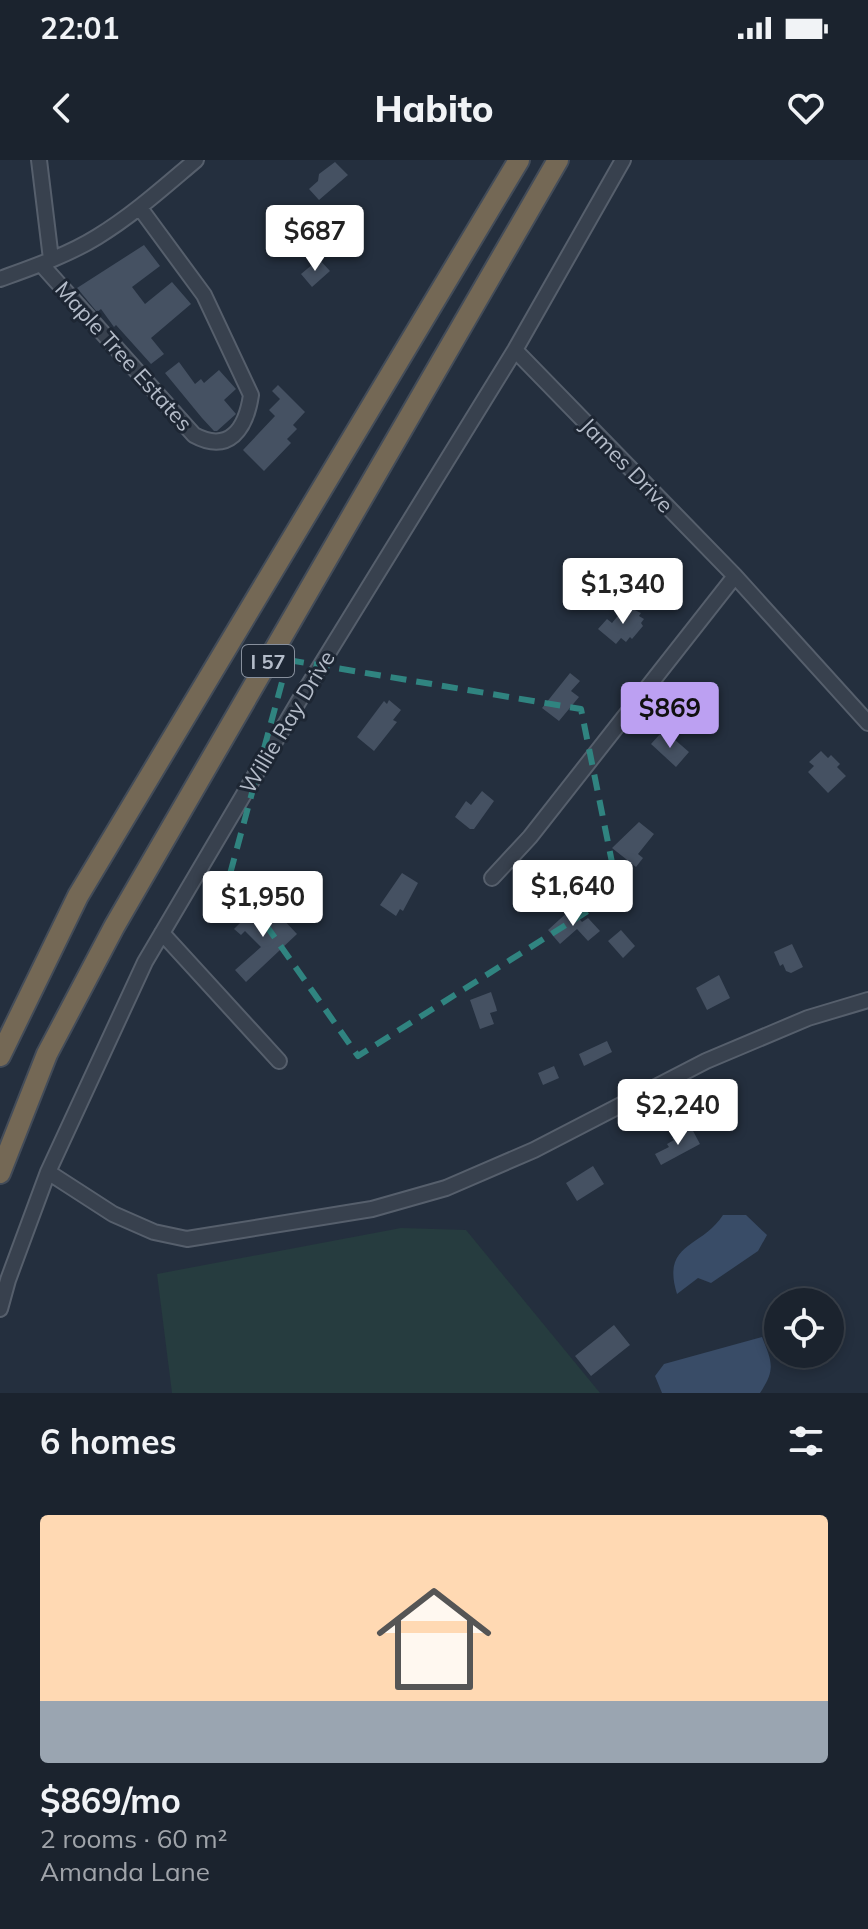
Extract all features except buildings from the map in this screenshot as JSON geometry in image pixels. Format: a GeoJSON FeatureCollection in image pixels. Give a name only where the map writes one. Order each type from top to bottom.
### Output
{"type":"FeatureCollection","features":[{"type":"Feature","properties":{"kind":"highway","name":"I 57"},"geometry":{"type":"LineString","coordinates":[[0,1056],[78,896],[519,160]]}},
{"type":"Feature","properties":{"kind":"highway","name":"I 57"},"geometry":{"type":"LineString","coordinates":[[0,1173],[47,1054],[114,927],[558,160]]}},
{"type":"Feature","properties":{"kind":"street"},"geometry":{"type":"LineString","coordinates":[[39,160],[46,262]]}},
{"type":"Feature","properties":{"kind":"street"},"geometry":{"type":"LineString","coordinates":[[0,279],[95,239],[140,208],[196,160]]}},
{"type":"Feature","properties":{"kind":"street","name":"Willie Ray Drive"},"geometry":{"type":"LineString","coordinates":[[0,1309],[48,1172],[145,962],[303,694],[515,350],[623,160]]}},
{"type":"Feature","properties":{"kind":"street","name":"Maple Tree Estates"},"geometry":{"type":"LineString","coordinates":[[46,262],[194,435],[209,443],[223,442],[240,429],[249,410],[251,395],[204,295],[140,208]]}},
{"type":"Feature","properties":{"kind":"street","name":"James Drive"},"geometry":{"type":"LineString","coordinates":[[515,350],[735,576],[868,723]]}},
{"type":"Feature","properties":{"kind":"street"},"geometry":{"type":"LineString","coordinates":[[492,878],[530,837],[735,576]]}},
{"type":"Feature","properties":{"kind":"street"},"geometry":{"type":"LineString","coordinates":[[162,933],[279,1061]]}},
{"type":"Feature","properties":{"kind":"street"},"geometry":{"type":"LineString","coordinates":[[48,1172],[113,1214],[154,1232],[187,1239],[372,1209],[446,1188],[534,1150],[706,1061],[808,1018],[868,1000]]}},
{"type":"Feature","properties":{"kind":"highlighted area"},"geometry":{"type":"Polygon","coordinates":[[[288,660],[581,709],[618,892],[358,1056],[230,874],[288,660]]]}},
{"type":"Feature","properties":{"kind":"green space"},"geometry":{"type":"Polygon","coordinates":[[[401,1228],[466,1230],[600,1393],[172,1393],[157,1274],[401,1228]]]}},
{"type":"Feature","properties":{"kind":"water"},"geometry":{"type":"Polygon","coordinates":[[[723,1215],[746,1215],[767,1235],[758,1251],[711,1283],[698,1278],[677,1294],[673,1277],[674,1264],[679,1255],[723,1215]]]}},
{"type":"Feature","properties":{"kind":"water"},"geometry":{"type":"Polygon","coordinates":[[[762,1337],[764,1368],[770,1368],[760,1393],[662,1393],[655,1376],[664,1364],[762,1337]]]}}]}
